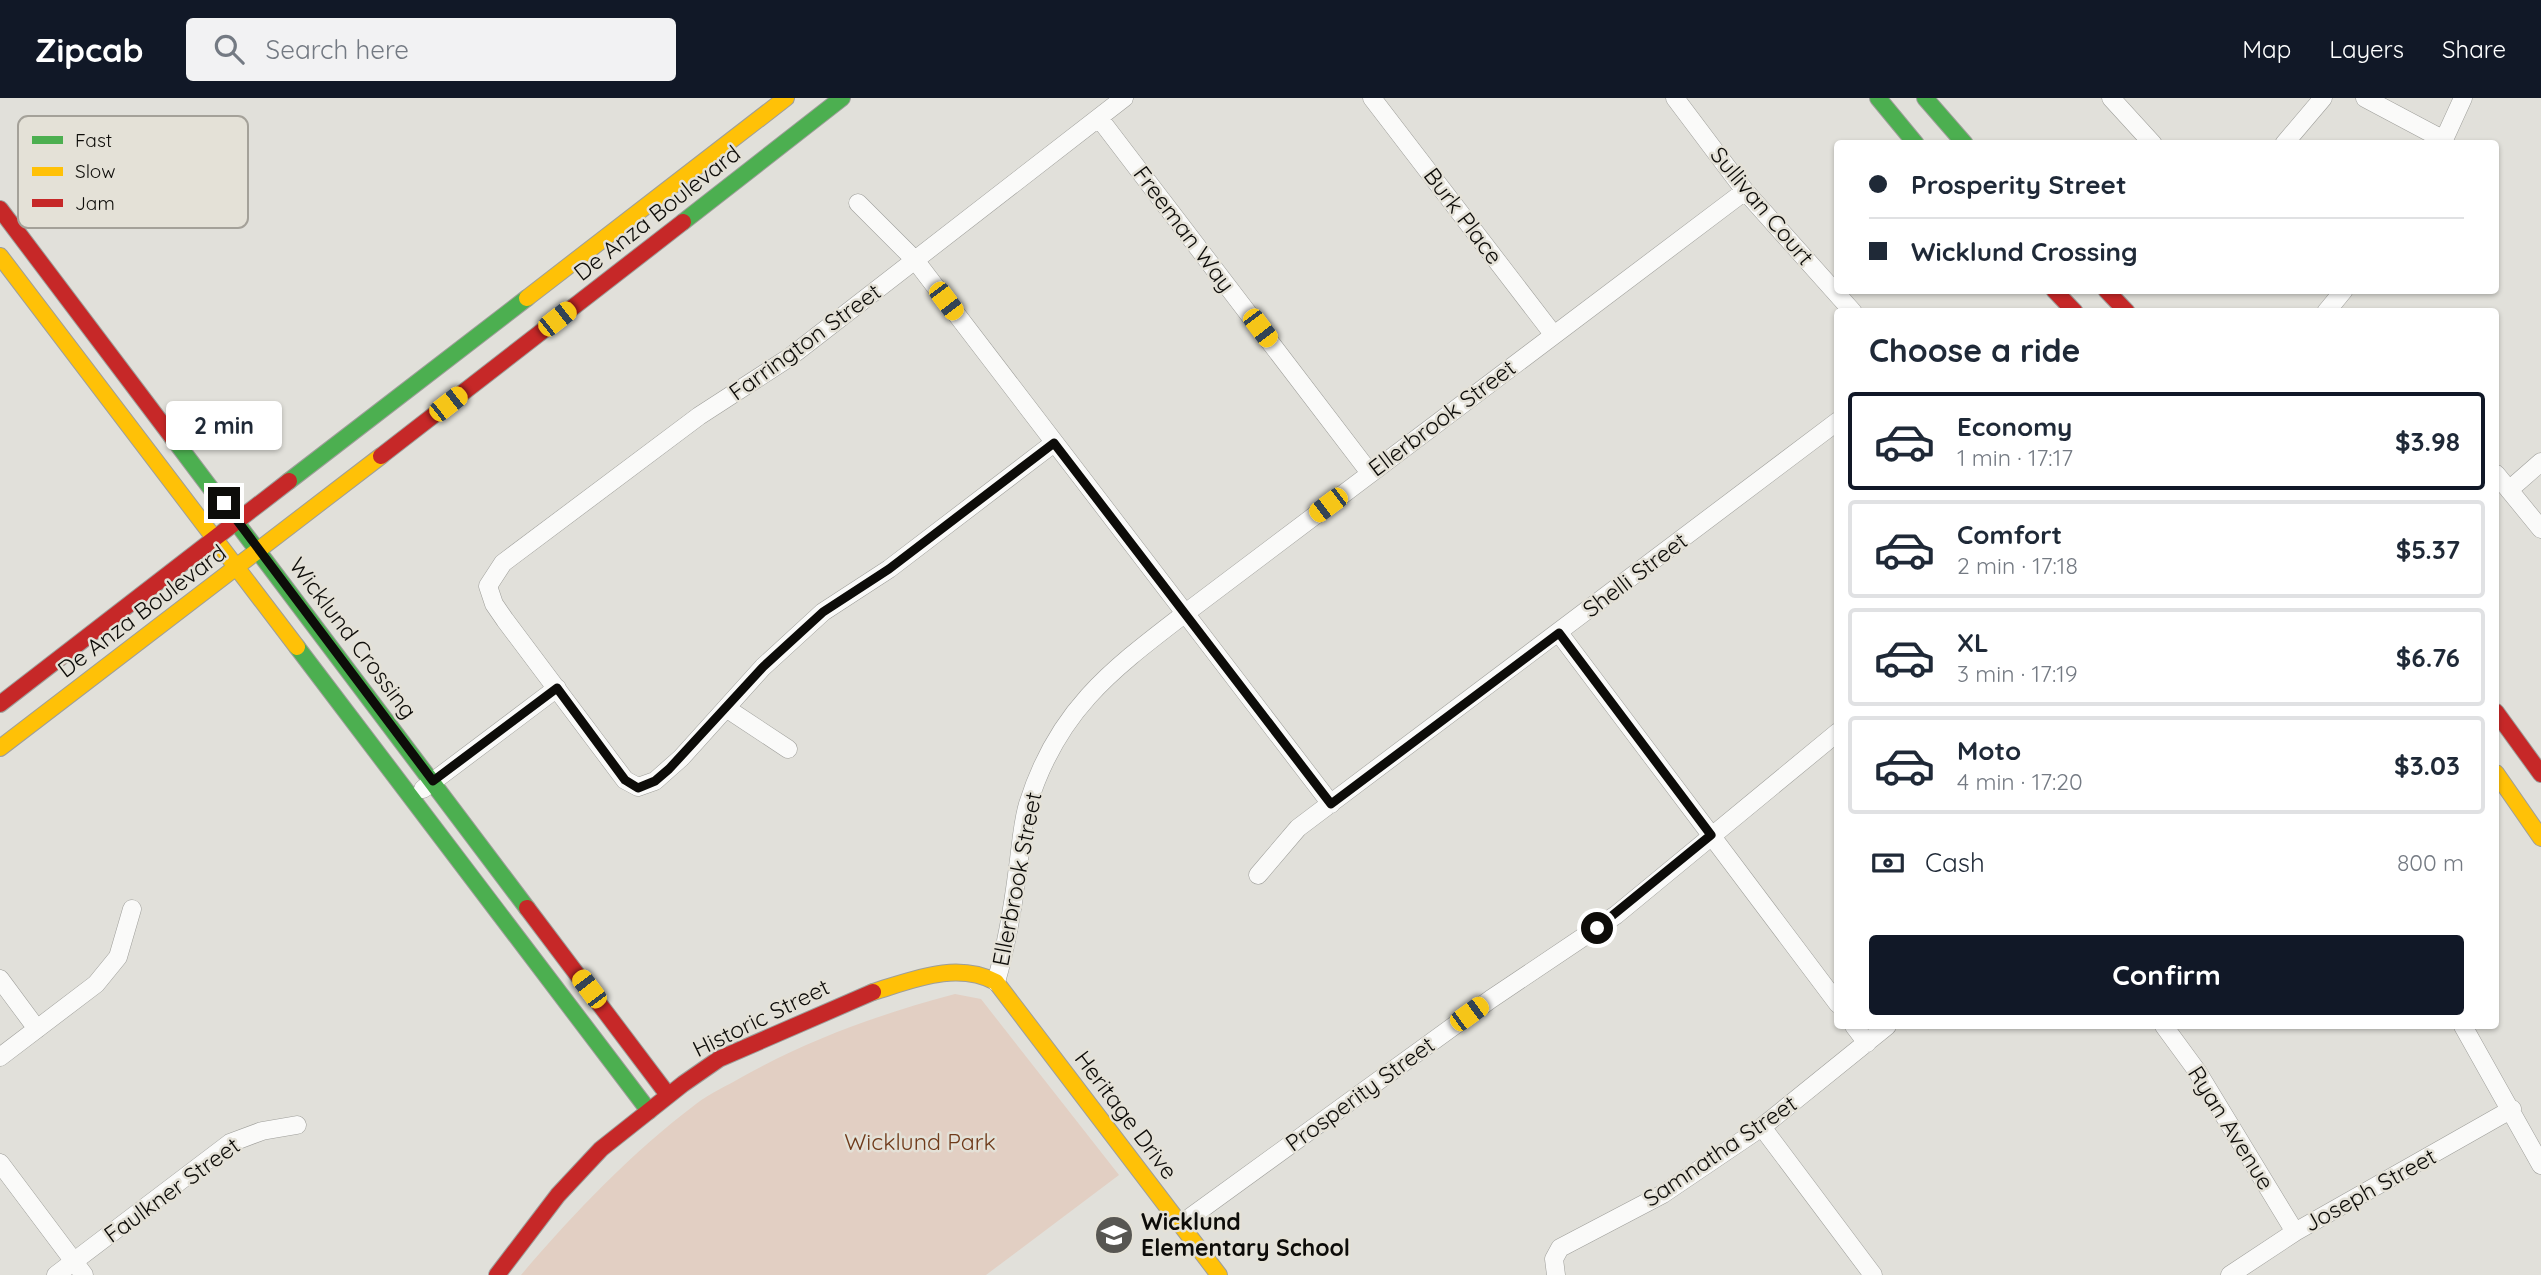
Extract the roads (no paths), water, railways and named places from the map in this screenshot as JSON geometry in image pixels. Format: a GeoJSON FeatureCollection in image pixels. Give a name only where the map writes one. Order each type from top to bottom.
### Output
{"type":"FeatureCollection","features":[{"type":"Feature","properties":{"kind":"street","name":"De Anza Boulevard"},"geometry":{"type":"LineString","coordinates":[[0,704],[786,98]]}},
{"type":"Feature","properties":{"kind":"street","name":"De Anza Boulevard"},"geometry":{"type":"LineString","coordinates":[[0,748],[236,569],[842,98]]}},
{"type":"Feature","properties":{"kind":"street","name":"Farrington Street"},"geometry":{"type":"LineString","coordinates":[[557,688],[494,604],[488,586],[503,563],[699,416],[790,357],[1124,98]]}},
{"type":"Feature","properties":{"kind":"street","name":"Burk Place"},"geometry":{"type":"LineString","coordinates":[[1372,98],[1553,334]]}},
{"type":"Feature","properties":{"kind":"street","name":"Sullivan Court"},"geometry":{"type":"LineString","coordinates":[[1675,98],[1745,191],[1834,291]]}},
{"type":"Feature","properties":{"kind":"street"},"geometry":{"type":"LineString","coordinates":[[1878,98],[1913,140]]}},
{"type":"Feature","properties":{"kind":"street"},"geometry":{"type":"LineString","coordinates":[[1925,98],[1962,140]]}},
{"type":"Feature","properties":{"kind":"street"},"geometry":{"type":"LineString","coordinates":[[2111,98],[2149,140]]}},
{"type":"Feature","properties":{"kind":"street"},"geometry":{"type":"LineString","coordinates":[[2287,140],[2323,98]]}},
{"type":"Feature","properties":{"kind":"street"},"geometry":{"type":"LineString","coordinates":[[2365,98],[2439,140]]}},
{"type":"Feature","properties":{"kind":"street"},"geometry":{"type":"LineString","coordinates":[[2444,140],[2463,98]]}},
{"type":"Feature","properties":{"kind":"street","name":"Freeman Way"},"geometry":{"type":"LineString","coordinates":[[1099,118],[1370,473]]}},
{"type":"Feature","properties":{"kind":"street","name":"Ellerbrook Street"},"geometry":{"type":"LineString","coordinates":[[996,982],[1009,937],[1027,806],[1046,758],[1076,708],[1113,669],[1745,191]]}},
{"type":"Feature","properties":{"kind":"street"},"geometry":{"type":"LineString","coordinates":[[858,203],[915,260],[1331,804]]}},
{"type":"Feature","properties":{"kind":"street","name":"Wicklund Crossing"},"geometry":{"type":"LineString","coordinates":[[0,209],[238,521],[668,1095]]}},
{"type":"Feature","properties":{"kind":"street"},"geometry":{"type":"LineString","coordinates":[[0,245],[18,232]]}},
{"type":"Feature","properties":{"kind":"street"},"geometry":{"type":"LineString","coordinates":[[0,256],[649,1111]]}},
{"type":"Feature","properties":{"kind":"street","name":"Sullivan Court"},"geometry":{"type":"LineString","coordinates":[[1837,294],[1849,308]]}},
{"type":"Feature","properties":{"kind":"street"},"geometry":{"type":"LineString","coordinates":[[2058,294],[2072,308]]}},
{"type":"Feature","properties":{"kind":"street"},"geometry":{"type":"LineString","coordinates":[[2110,294],[2123,308]]}},
{"type":"Feature","properties":{"kind":"street"},"geometry":{"type":"LineString","coordinates":[[2329,308],[2341,294]]}},
{"type":"Feature","properties":{"kind":"street","name":"Shelli Street"},"geometry":{"type":"LineString","coordinates":[[1258,875],[1298,828],[1834,424]]}},
{"type":"Feature","properties":{"kind":"street"},"geometry":{"type":"LineString","coordinates":[[411,798],[557,688],[625,780],[638,788],[655,781],[763,667],[823,612],[889,569],[1054,443]]}},
{"type":"Feature","properties":{"kind":"street"},"geometry":{"type":"LineString","coordinates":[[2509,490],[2541,462]]}},
{"type":"Feature","properties":{"kind":"street"},"geometry":{"type":"LineString","coordinates":[[2499,478],[2541,529]]}},
{"type":"Feature","properties":{"kind":"street"},"geometry":{"type":"LineString","coordinates":[[1559,633],[1834,999]]}},
{"type":"Feature","properties":{"kind":"street"},"geometry":{"type":"LineString","coordinates":[[726,708],[788,749]]}},
{"type":"Feature","properties":{"kind":"street"},"geometry":{"type":"LineString","coordinates":[[2499,716],[2541,774]]}},
{"type":"Feature","properties":{"kind":"street","name":"Prosperity Street"},"geometry":{"type":"LineString","coordinates":[[1181,1224],[1491,999],[1616,915],[1834,735]]}},
{"type":"Feature","properties":{"kind":"street"},"geometry":{"type":"LineString","coordinates":[[2499,777],[2541,838]]}},
{"type":"Feature","properties":{"kind":"street"},"geometry":{"type":"LineString","coordinates":[[0,1056],[96,984],[118,957],[132,909]]}},
{"type":"Feature","properties":{"kind":"street","name":"Historic Street"},"geometry":{"type":"LineString","coordinates":[[497,1275],[558,1195],[601,1149],[668,1095],[719,1059],[863,993],[942,972],[971,971],[996,982]]}},
{"type":"Feature","properties":{"kind":"street"},"geometry":{"type":"LineString","coordinates":[[0,979],[37,1029]]}},
{"type":"Feature","properties":{"kind":"street","name":"Heritage Drive"},"geometry":{"type":"LineString","coordinates":[[996,982],[1219,1275]]}},
{"type":"Feature","properties":{"kind":"street"},"geometry":{"type":"LineString","coordinates":[[1856,1029],[1867,1042]]}},
{"type":"Feature","properties":{"kind":"street","name":"Samnatha Street"},"geometry":{"type":"LineString","coordinates":[[1555,1272],[1554,1259],[1560,1248],[1662,1194],[1762,1127],[1883,1029]]}},
{"type":"Feature","properties":{"kind":"street","name":"Ryan Avenue"},"geometry":{"type":"LineString","coordinates":[[2166,1029],[2197,1071],[2295,1232]]}},
{"type":"Feature","properties":{"kind":"street"},"geometry":{"type":"LineString","coordinates":[[2465,1029],[2541,1165]]}},
{"type":"Feature","properties":{"kind":"street","name":"Joseph Street"},"geometry":{"type":"LineString","coordinates":[[2230,1275],[2295,1232],[2512,1109]]}},
{"type":"Feature","properties":{"kind":"street","name":"Faulkner Street"},"geometry":{"type":"LineString","coordinates":[[56,1275],[79,1268],[230,1143],[262,1131],[297,1125]]}},
{"type":"Feature","properties":{"kind":"street"},"geometry":{"type":"LineString","coordinates":[[1762,1127],[1873,1275]]}},
{"type":"Feature","properties":{"kind":"street"},"geometry":{"type":"LineString","coordinates":[[0,1163],[79,1268]]}},
{"type":"Feature","properties":{"kind":"place","name":"Wicklund Elementary School"},"geometry":{"type":"Point","coordinates":[1114,1235]}},
{"type":"Feature","properties":{"kind":"park label","name":"Wicklund Park"},"geometry":{"type":"Point","coordinates":[920,1142]}}]}
